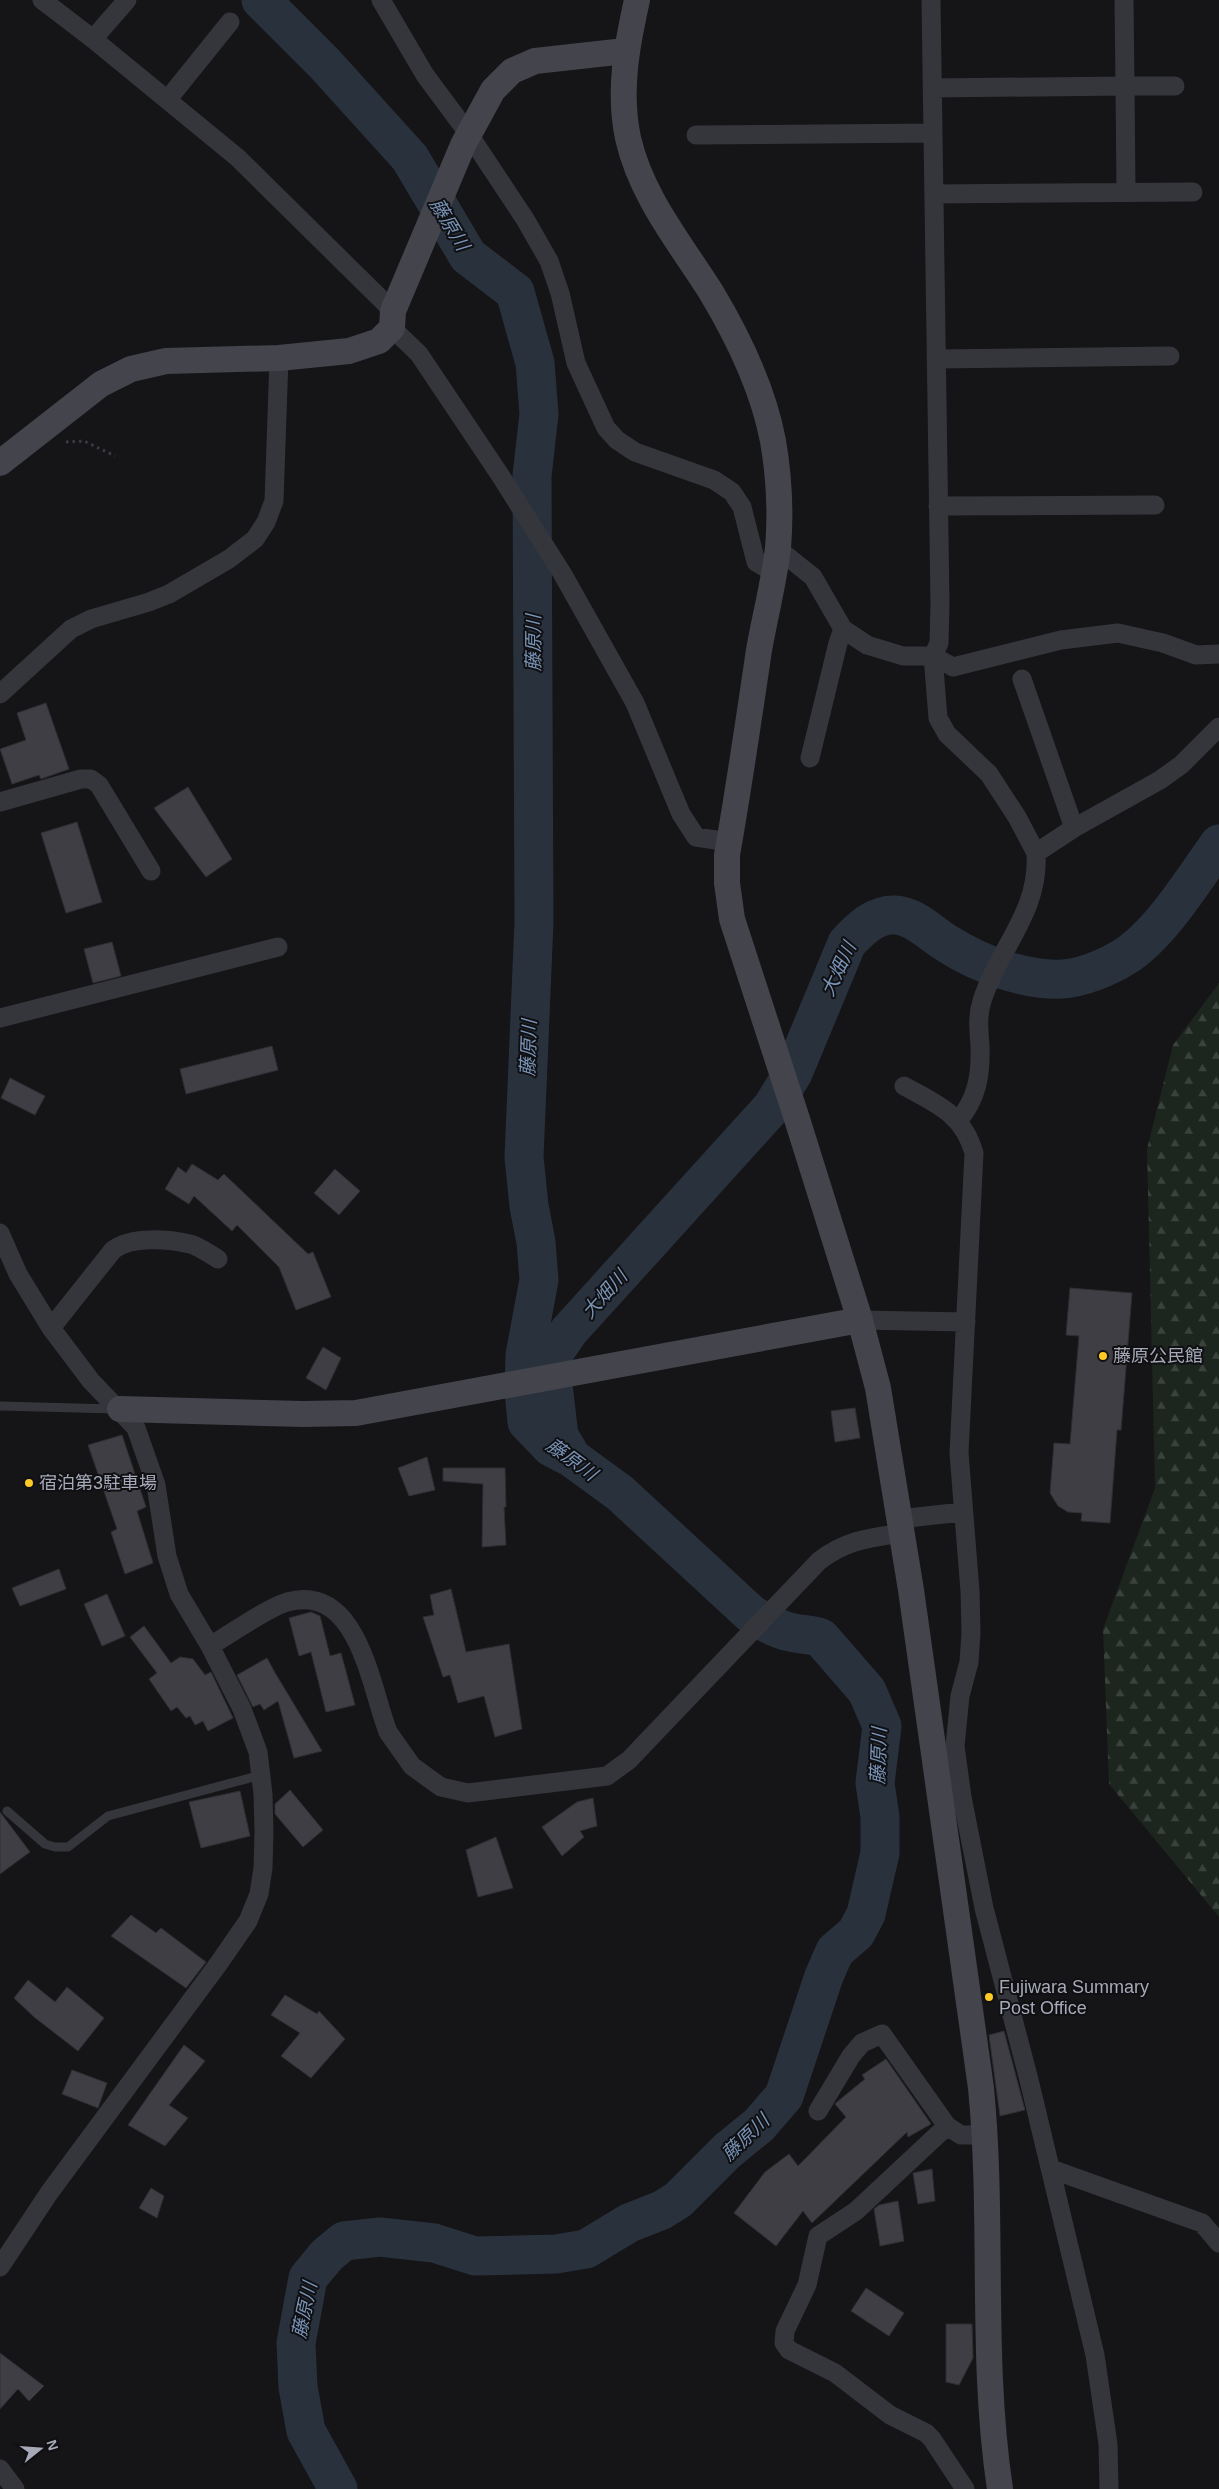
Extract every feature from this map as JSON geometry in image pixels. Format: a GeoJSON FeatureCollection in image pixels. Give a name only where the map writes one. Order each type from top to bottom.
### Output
{"type":"FeatureCollection","features":[{"type":"Feature","properties":{"kind":"street"},"geometry":{"type":"LineString","coordinates":[[42,0],[93,39],[238,158],[392,320],[419,354],[500,474],[562,573],[635,703],[681,814],[696,837],[729,842]]}},
{"type":"Feature","properties":{"kind":"street"},"geometry":{"type":"LineString","coordinates":[[93,39],[127,0]]}},
{"type":"Feature","properties":{"kind":"street"},"geometry":{"type":"LineString","coordinates":[[381,0],[425,75],[466,139],[525,219],[549,261],[560,293],[576,363],[606,428],[616,440],[635,452],[714,480],[732,492],[742,507],[756,562],[775,561],[813,577],[844,630],[867,645],[903,656],[933,656],[953,667],[1061,640],[1118,633],[1163,643],[1196,655],[1219,654]]}},
{"type":"Feature","properties":{"kind":"street"},"geometry":{"type":"LineString","coordinates":[[637,0],[625,51],[624,104],[627,130],[641,176],[663,220],[710,291],[739,340],[772,438],[780,488],[775,561],[729,842],[727,883],[732,919],[860,1320],[878,1388],[900,1526],[986,2135],[990,2376],[1000,2489]]}},
{"type":"Feature","properties":{"kind":"street"},"geometry":{"type":"LineString","coordinates":[[931,0],[939,643],[933,656],[938,718],[947,734],[989,774],[1017,817],[1036,853],[1037,871],[1032,894],[1016,934],[1000,960],[981,1002],[978,1024],[980,1054],[976,1092],[969,1108],[958,1121]]}},
{"type":"Feature","properties":{"kind":"street"},"geometry":{"type":"LineString","coordinates":[[1124,0],[1126,192]]}},
{"type":"Feature","properties":{"kind":"street"},"geometry":{"type":"LineString","coordinates":[[168,100],[230,22]]}},
{"type":"Feature","properties":{"kind":"street"},"geometry":{"type":"LineString","coordinates":[[0,463],[100,384],[131,369],[166,361],[279,358],[349,351],[379,341],[392,320],[466,139],[493,90],[512,71],[535,61],[625,51]]}},
{"type":"Feature","properties":{"kind":"street"},"geometry":{"type":"LineString","coordinates":[[932,88],[1176,86]]}},
{"type":"Feature","properties":{"kind":"street"},"geometry":{"type":"LineString","coordinates":[[696,135],[933,133]]}},
{"type":"Feature","properties":{"kind":"street"},"geometry":{"type":"LineString","coordinates":[[934,194],[1193,192]]}},
{"type":"Feature","properties":{"kind":"street"},"geometry":{"type":"LineString","coordinates":[[936,359],[1170,356]]}},
{"type":"Feature","properties":{"kind":"street"},"geometry":{"type":"LineString","coordinates":[[0,694],[71,629],[90,619],[149,602],[169,594],[229,559],[255,539],[266,522],[274,500],[279,358]]}},
{"type":"Feature","properties":{"kind":"street"},"geometry":{"type":"LineString","coordinates":[[938,506],[1155,505]]}},
{"type":"Feature","properties":{"kind":"street"},"geometry":{"type":"LineString","coordinates":[[810,758],[838,643],[844,630]]}},
{"type":"Feature","properties":{"kind":"street"},"geometry":{"type":"LineString","coordinates":[[1022,679],[1074,828]]}},
{"type":"Feature","properties":{"kind":"street"},"geometry":{"type":"LineString","coordinates":[[1036,853],[1074,828],[1167,775],[1195,752],[1219,727]]}},
{"type":"Feature","properties":{"kind":"street"},"geometry":{"type":"LineString","coordinates":[[0,802],[81,779],[91,778],[98,785],[152,870]]}},
{"type":"Feature","properties":{"kind":"street"},"geometry":{"type":"LineString","coordinates":[[0,1018],[278,947]]}},
{"type":"Feature","properties":{"kind":"street"},"geometry":{"type":"LineString","coordinates":[[904,1086],[946,1110],[958,1121],[970,1136],[974,1153],[959,1453],[962,1512],[970,1591],[971,1633],[969,1662],[960,1696],[956,1755],[984,1908],[1051,2169],[1095,2355],[1108,2444],[1109,2489]]}},
{"type":"Feature","properties":{"kind":"street"},"geometry":{"type":"LineString","coordinates":[[0,1233],[18,1274],[51,1328],[91,1381],[120,1409],[136,1428],[156,1484],[167,1556],[179,1594],[210,1646],[242,1709],[258,1752],[264,1832],[263,1868],[259,1894],[248,1921],[220,1963],[49,2193],[0,2267]]}},
{"type":"Feature","properties":{"kind":"street"},"geometry":{"type":"LineString","coordinates":[[51,1328],[113,1250],[122,1243],[132,1240],[192,1244],[218,1259]]}},
{"type":"Feature","properties":{"kind":"street"},"geometry":{"type":"LineString","coordinates":[[120,1409],[303,1414],[356,1413],[511,1386],[576,1372],[860,1320],[966,1322]]}},
{"type":"Feature","properties":{"kind":"street"},"geometry":{"type":"LineString","coordinates":[[210,1646],[286,1602],[320,1602],[333,1609],[355,1635],[385,1724],[396,1745],[412,1766],[441,1787],[468,1793],[607,1776],[629,1760],[784,1596],[834,1549],[900,1526],[962,1512]]}},
{"type":"Feature","properties":{"kind":"street"},"geometry":{"type":"LineString","coordinates":[[818,2111],[851,2056],[862,2043],[882,2034],[947,2126],[961,2135],[986,2135]]}},
{"type":"Feature","properties":{"kind":"street"},"geometry":{"type":"LineString","coordinates":[[947,2126],[856,2211],[818,2236],[808,2285],[785,2331],[784,2343],[789,2350],[835,2373],[890,2415],[926,2433],[932,2439],[964,2489]]}},
{"type":"Feature","properties":{"kind":"street"},"geometry":{"type":"LineString","coordinates":[[1051,2169],[1202,2223],[1219,2243]]}},
{"type":"Feature","properties":{"kind":"street"},"geometry":{"type":"LineString","coordinates":[[0,2468],[15,2489]]}},
{"type":"Feature","properties":{"kind":"lane"},"geometry":{"type":"LineString","coordinates":[[0,1406],[120,1409]]}},
{"type":"Feature","properties":{"kind":"lane"},"geometry":{"type":"LineString","coordinates":[[6,1811],[45,1844],[55,1847],[68,1847],[108,1816],[261,1776]]}},
{"type":"Feature","properties":{"kind":"path"},"geometry":{"type":"LineString","coordinates":[[56,442],[84,440],[114,456]]}},
{"type":"Feature","properties":{"kind":"green space"},"geometry":{"type":"Polygon","coordinates":[[[1219,983],[1219,1917],[1109,1784],[1103,1629],[1155,1488],[1147,1149],[1173,1045],[1219,983]]]}},
{"type":"Feature","properties":{"kind":"building"},"geometry":{"type":"Polygon","coordinates":[[[46,703],[69,769],[41,779],[39,775],[12,784],[0,749],[26,740],[17,713],[46,703]]]}},
{"type":"Feature","properties":{"kind":"building"},"geometry":{"type":"Polygon","coordinates":[[[188,787],[232,859],[206,877],[154,808],[188,787]]]}},
{"type":"Feature","properties":{"kind":"building"},"geometry":{"type":"Polygon","coordinates":[[[77,822],[102,902],[66,913],[41,833],[77,822]]]}},
{"type":"Feature","properties":{"kind":"building"},"geometry":{"type":"Polygon","coordinates":[[[112,942],[121,976],[93,983],[84,949],[112,942]]]}},
{"type":"Feature","properties":{"kind":"building"},"geometry":{"type":"Polygon","coordinates":[[[272,1046],[278,1070],[186,1094],[180,1069],[272,1046]]]}},
{"type":"Feature","properties":{"kind":"building"},"geometry":{"type":"Polygon","coordinates":[[[10,1078],[45,1096],[35,1115],[1,1098],[10,1078]]]}},
{"type":"Feature","properties":{"kind":"building"},"geometry":{"type":"Polygon","coordinates":[[[192,1164],[218,1180],[224,1174],[308,1254],[313,1252],[331,1297],[296,1310],[279,1267],[237,1225],[232,1231],[194,1196],[189,1204],[165,1189],[178,1167],[186,1173],[192,1164]]]}},
{"type":"Feature","properties":{"kind":"building"},"geometry":{"type":"Polygon","coordinates":[[[335,1169],[360,1191],[339,1215],[314,1193],[335,1169]]]}},
{"type":"Feature","properties":{"kind":"building"},"geometry":{"type":"Polygon","coordinates":[[[1070,1288],[1132,1293],[1121,1430],[1117,1430],[1110,1523],[1081,1521],[1082,1513],[1068,1512],[1058,1506],[1050,1493],[1054,1443],[1070,1444],[1079,1336],[1066,1335],[1070,1288]]]}},
{"type":"Feature","properties":{"kind":"building"},"geometry":{"type":"Polygon","coordinates":[[[323,1347],[341,1358],[326,1390],[306,1378],[323,1347]]]}},
{"type":"Feature","properties":{"kind":"building"},"geometry":{"type":"Polygon","coordinates":[[[855,1408],[860,1438],[835,1442],[831,1411],[855,1408]]]}},
{"type":"Feature","properties":{"kind":"building"},"geometry":{"type":"Polygon","coordinates":[[[122,1435],[146,1507],[137,1511],[153,1563],[125,1574],[111,1532],[117,1529],[88,1445],[122,1435]]]}},
{"type":"Feature","properties":{"kind":"building"},"geometry":{"type":"Polygon","coordinates":[[[427,1457],[435,1490],[409,1496],[398,1468],[427,1457]]]}},
{"type":"Feature","properties":{"kind":"building"},"geometry":{"type":"Polygon","coordinates":[[[443,1468],[505,1468],[506,1507],[504,1507],[506,1545],[482,1547],[483,1484],[443,1481],[443,1468]]]}},
{"type":"Feature","properties":{"kind":"building"},"geometry":{"type":"Polygon","coordinates":[[[59,1569],[66,1589],[20,1606],[12,1588],[59,1569]]]}},
{"type":"Feature","properties":{"kind":"building"},"geometry":{"type":"Polygon","coordinates":[[[451,1589],[466,1652],[509,1644],[522,1729],[495,1737],[484,1696],[458,1703],[450,1675],[443,1677],[423,1617],[434,1615],[430,1595],[451,1589]]]}},
{"type":"Feature","properties":{"kind":"building"},"geometry":{"type":"Polygon","coordinates":[[[107,1594],[125,1636],[102,1646],[84,1604],[107,1594]]]}},
{"type":"Feature","properties":{"kind":"building"},"geometry":{"type":"Polygon","coordinates":[[[311,1612],[320,1616],[330,1656],[341,1653],[355,1705],[326,1712],[311,1652],[299,1656],[289,1618],[311,1612]]]}},
{"type":"Feature","properties":{"kind":"building"},"geometry":{"type":"Polygon","coordinates":[[[144,1626],[171,1663],[180,1657],[193,1659],[205,1675],[211,1672],[233,1718],[208,1731],[203,1721],[195,1725],[190,1716],[186,1718],[177,1707],[171,1711],[149,1679],[157,1673],[130,1637],[144,1626]]]}},
{"type":"Feature","properties":{"kind":"building"},"geometry":{"type":"Polygon","coordinates":[[[267,1658],[322,1751],[294,1758],[278,1701],[264,1710],[260,1704],[253,1707],[237,1675],[267,1658]]]}},
{"type":"Feature","properties":{"kind":"building"},"geometry":{"type":"Polygon","coordinates":[[[290,1790],[323,1830],[303,1847],[275,1814],[275,1804],[290,1790]]]}},
{"type":"Feature","properties":{"kind":"building"},"geometry":{"type":"Polygon","coordinates":[[[240,1791],[250,1836],[201,1848],[189,1802],[240,1791]]]}},
{"type":"Feature","properties":{"kind":"building"},"geometry":{"type":"Polygon","coordinates":[[[593,1798],[597,1826],[580,1831],[584,1837],[562,1856],[542,1827],[577,1802],[593,1798]]]}},
{"type":"Feature","properties":{"kind":"building"},"geometry":{"type":"Polygon","coordinates":[[[0,1812],[30,1852],[0,1874],[0,1812]]]}},
{"type":"Feature","properties":{"kind":"building"},"geometry":{"type":"Polygon","coordinates":[[[496,1837],[513,1888],[478,1897],[466,1850],[496,1837]]]}},
{"type":"Feature","properties":{"kind":"building"},"geometry":{"type":"Polygon","coordinates":[[[131,1915],[156,1933],[161,1928],[206,1962],[186,1988],[111,1936],[131,1915]]]}},
{"type":"Feature","properties":{"kind":"building"},"geometry":{"type":"Polygon","coordinates":[[[28,1980],[55,2002],[67,1987],[104,2018],[78,2051],[34,2017],[14,1998],[28,1980]]]}},
{"type":"Feature","properties":{"kind":"building"},"geometry":{"type":"Polygon","coordinates":[[[285,1995],[317,2014],[319,2011],[345,2039],[311,2078],[281,2056],[300,2033],[271,2015],[285,1995]]]}},
{"type":"Feature","properties":{"kind":"building"},"geometry":{"type":"Polygon","coordinates":[[[1004,2031],[1025,2110],[1000,2116],[989,2035],[1004,2031]]]}},
{"type":"Feature","properties":{"kind":"building"},"geometry":{"type":"Polygon","coordinates":[[[184,2045],[205,2061],[169,2105],[188,2118],[165,2146],[128,2125],[184,2045]]]}},
{"type":"Feature","properties":{"kind":"building"},"geometry":{"type":"Polygon","coordinates":[[[886,2059],[931,2124],[908,2137],[907,2132],[812,2223],[803,2211],[776,2246],[734,2213],[765,2172],[789,2154],[798,2166],[846,2117],[835,2104],[865,2079],[862,2075],[886,2059]]]}},
{"type":"Feature","properties":{"kind":"building"},"geometry":{"type":"Polygon","coordinates":[[[72,2070],[107,2083],[98,2108],[62,2094],[72,2070]]]}},
{"type":"Feature","properties":{"kind":"building"},"geometry":{"type":"Polygon","coordinates":[[[932,2169],[935,2201],[918,2204],[913,2173],[932,2169]]]}},
{"type":"Feature","properties":{"kind":"building"},"geometry":{"type":"Polygon","coordinates":[[[151,2188],[164,2196],[157,2218],[139,2208],[151,2188]]]}},
{"type":"Feature","properties":{"kind":"building"},"geometry":{"type":"Polygon","coordinates":[[[898,2201],[904,2241],[880,2246],[874,2209],[879,2205],[898,2201]]]}},
{"type":"Feature","properties":{"kind":"building"},"geometry":{"type":"Polygon","coordinates":[[[866,2288],[904,2313],[889,2336],[851,2311],[866,2288]]]}},
{"type":"Feature","properties":{"kind":"building"},"geometry":{"type":"Polygon","coordinates":[[[946,2324],[972,2324],[973,2358],[959,2385],[946,2382],[946,2324]]]}},
{"type":"Feature","properties":{"kind":"building"},"geometry":{"type":"Polygon","coordinates":[[[0,2353],[44,2386],[29,2401],[18,2389],[0,2409],[0,2353]]]}},
{"type":"Feature","properties":{"kind":"waterway","name":"藤原川"},"geometry":{"type":"LineString","coordinates":[[261,0],[325,64],[410,158],[468,256],[515,292],[535,363],[539,414],[532,476],[534,922],[524,1157],[529,1206],[536,1242],[539,1280],[525,1355],[524,1390],[527,1422],[551,1447],[572,1458],[620,1493],[751,1614],[780,1629],[821,1638],[867,1691],[882,1726],[875,1783],[880,1817],[880,1853],[866,1914],[856,1933],[835,1951],[824,1976],[784,2096],[759,2125],[727,2151],[678,2200],[662,2210],[629,2223],[586,2249],[556,2254],[475,2256],[434,2243],[380,2237],[344,2241],[327,2255],[308,2278],[296,2343],[298,2387],[306,2431],[338,2489]]}},
{"type":"Feature","properties":{"kind":"waterway","name":"大畑川"},"geometry":{"type":"LineString","coordinates":[[572,1458],[559,1436],[553,1385],[545,1366],[569,1331],[772,1107],[793,1073],[847,943],[857,933],[868,923],[881,917],[888,915],[902,916],[916,922],[960,951],[1003,970],[1048,979],[1078,977],[1118,961],[1151,935],[1176,905],[1219,844]]}},
{"type":"Feature","properties":{"kind":"place","name":"藤原公民館"},"geometry":{"type":"Point","coordinates":[1103,1356]}},
{"type":"Feature","properties":{"kind":"place","name":"宿泊第3駐車場"},"geometry":{"type":"Point","coordinates":[29,1483]}},
{"type":"Feature","properties":{"kind":"place","name":"Fujiwara Summary Post Office"},"geometry":{"type":"Point","coordinates":[989,1997]}}]}
